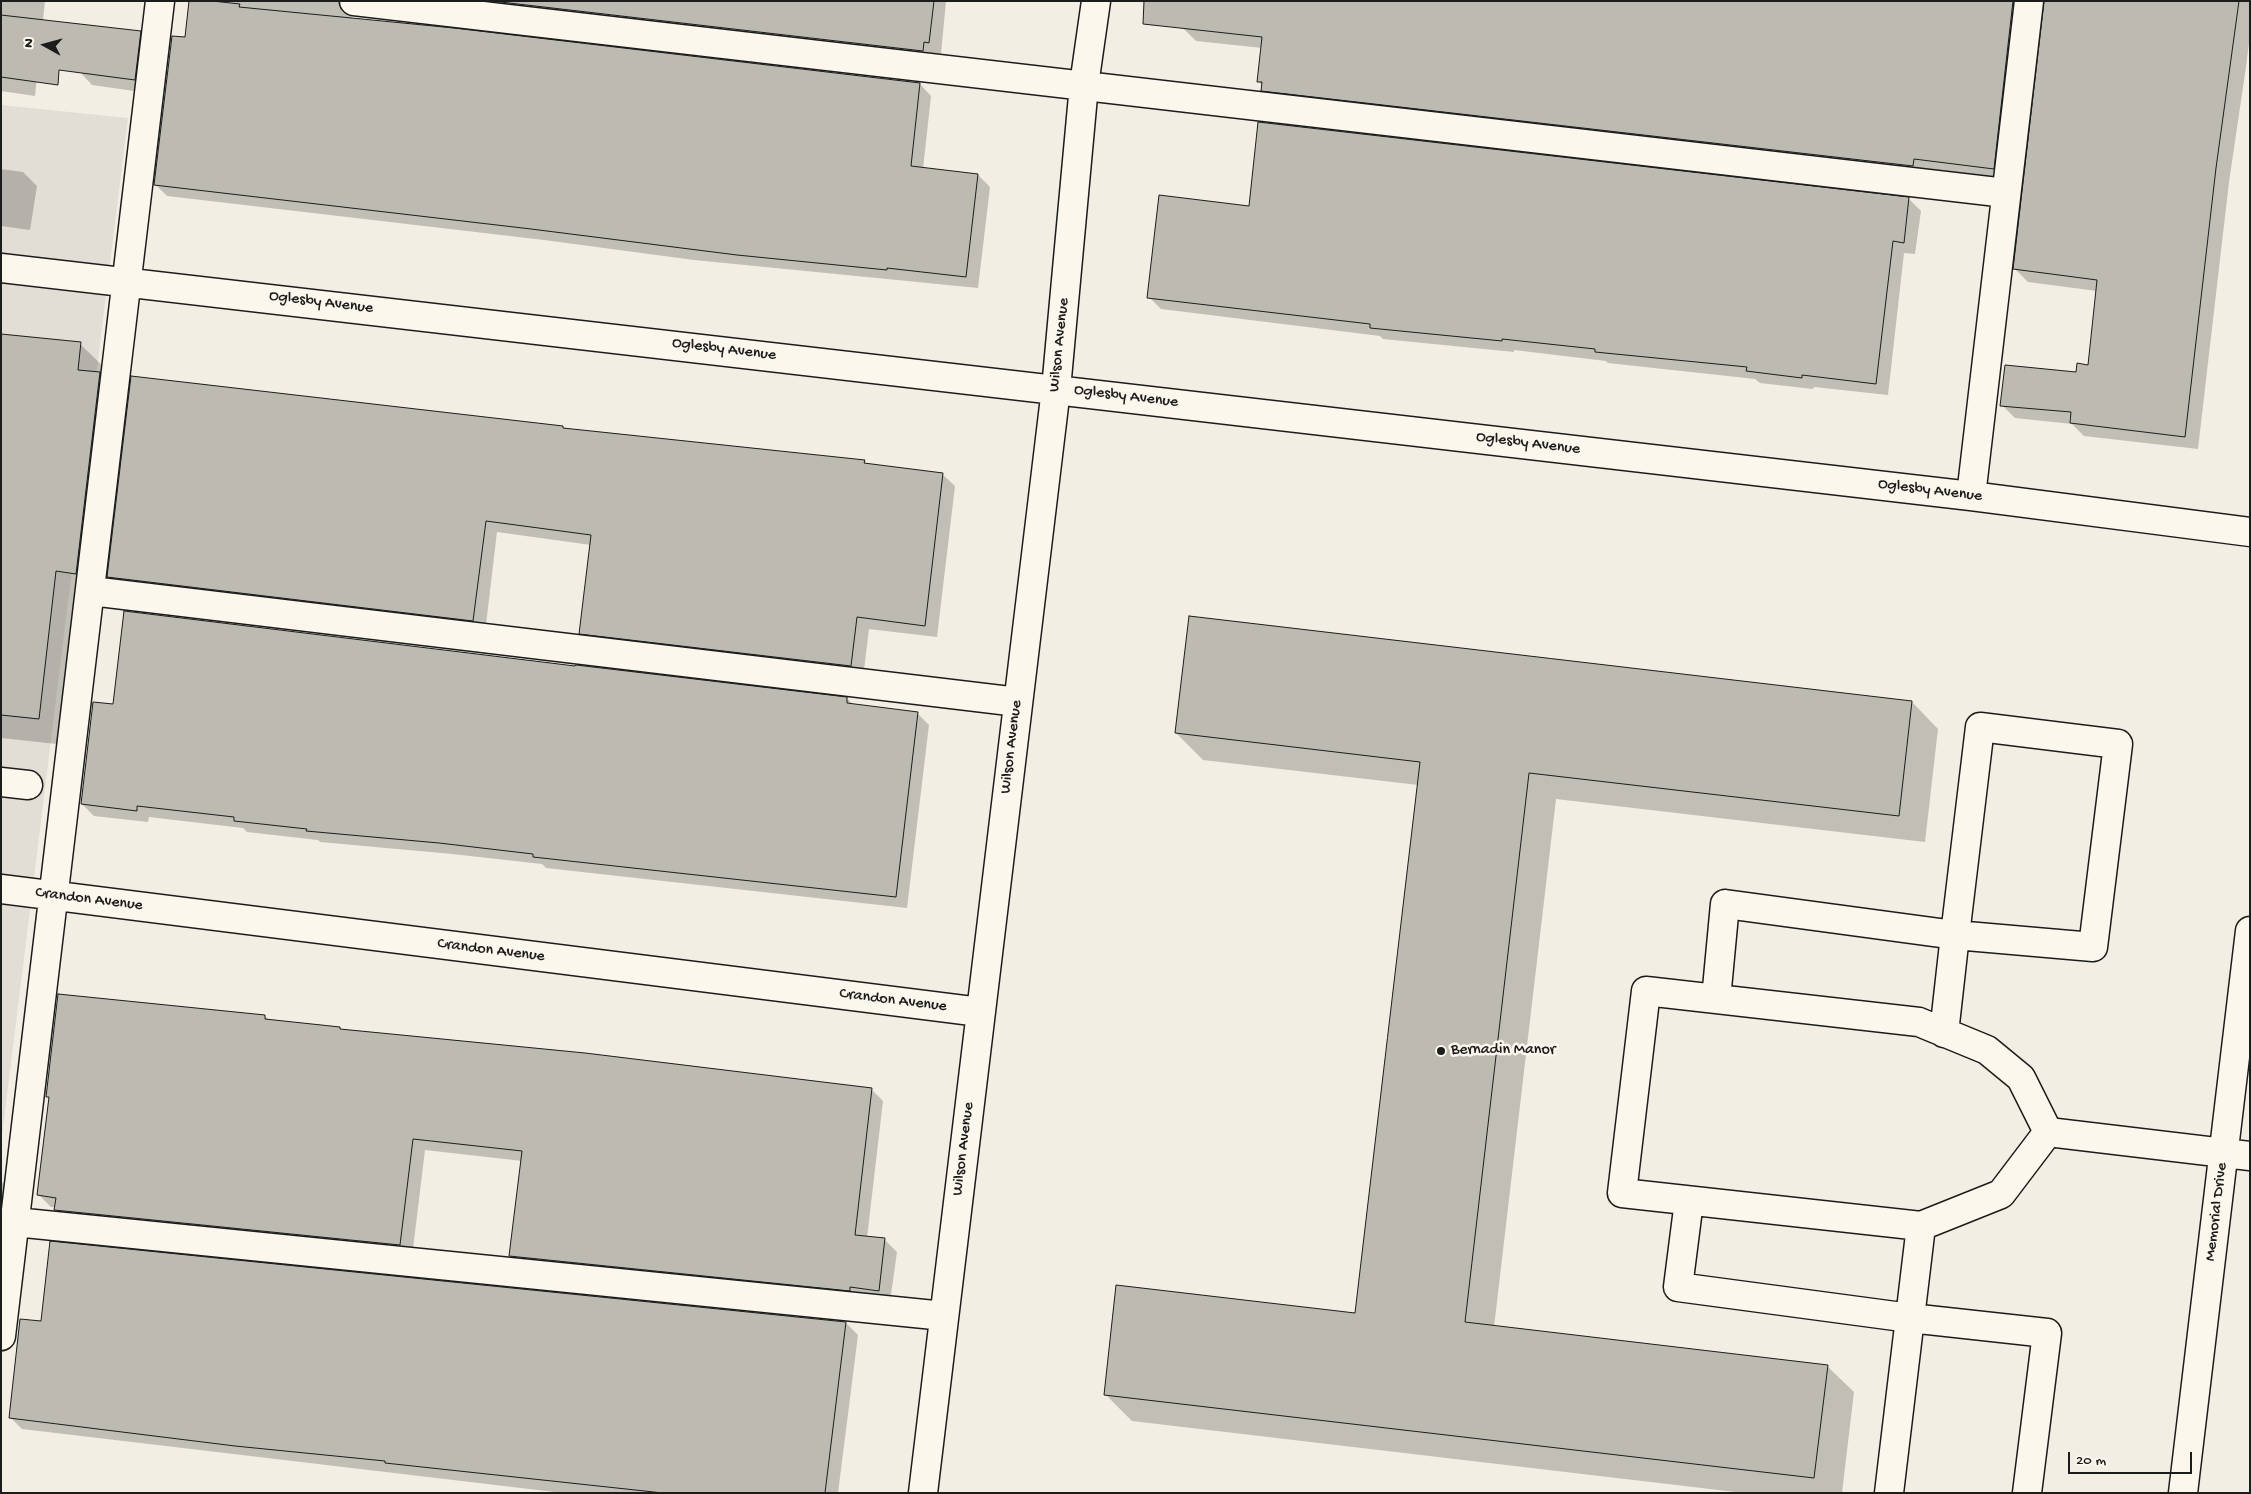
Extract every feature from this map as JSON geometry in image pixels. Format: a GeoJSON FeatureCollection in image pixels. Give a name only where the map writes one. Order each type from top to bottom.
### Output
{"type":"FeatureCollection","features":[{"type":"Feature","properties":{"kind":"street"},"geometry":{"type":"LineString","coordinates":[[1,1336],[160,1]]}},
{"type":"Feature","properties":{"kind":"street"},"geometry":{"type":"LineString","coordinates":[[354,1],[2006,193]]}},
{"type":"Feature","properties":{"kind":"street","name":"Wilson Avenue"},"geometry":{"type":"LineString","coordinates":[[923,1493],[1056,389],[1084,85],[1096,1]]}},
{"type":"Feature","properties":{"kind":"street"},"geometry":{"type":"LineString","coordinates":[[1971,496],[2029,1]]}},
{"type":"Feature","properties":{"kind":"street","name":"Oglesby Avenue"},"geometry":{"type":"LineString","coordinates":[[1,268],[127,281],[1971,496],[2250,532]]}},
{"type":"Feature","properties":{"kind":"street"},"geometry":{"type":"LineString","coordinates":[[90,591],[1018,702]]}},
{"type":"Feature","properties":{"kind":"street"},"geometry":{"type":"LineString","coordinates":[[1716,999],[1725,904],[1955,935],[2093,947],[2118,744],[1980,727],[1955,935],[1944,1033]]}},
{"type":"Feature","properties":{"kind":"street"},"geometry":{"type":"LineString","coordinates":[[1,782],[28,785]]}},
{"type":"Feature","properties":{"kind":"street","name":"Crandon Avenue"},"geometry":{"type":"LineString","coordinates":[[1,890],[980,1012]]}},
{"type":"Feature","properties":{"kind":"street","name":"Memorial Drive"},"geometry":{"type":"LineString","coordinates":[[2183,1493],[2237,1154],[2250,930]]}},
{"type":"Feature","properties":{"kind":"street"},"geometry":{"type":"LineString","coordinates":[[1646,992],[1918,1022],[1987,1050],[2022,1078],[2048,1132],[2001,1194],[1920,1226],[1622,1193],[1646,992]]}},
{"type":"Feature","properties":{"kind":"street"},"geometry":{"type":"LineString","coordinates":[[2048,1132],[2237,1154]]}},
{"type":"Feature","properties":{"kind":"street"},"geometry":{"type":"LineString","coordinates":[[1689,1200],[1678,1287],[1910,1318],[2047,1333],[2028,1493]]}},
{"type":"Feature","properties":{"kind":"street"},"geometry":{"type":"LineString","coordinates":[[15,1222],[944,1316]]}},
{"type":"Feature","properties":{"kind":"street"},"geometry":{"type":"LineString","coordinates":[[1889,1493],[1920,1226]]}},
{"type":"Feature","properties":{"kind":"shaded area"},"geometry":{"type":"Polygon","coordinates":[[[1,105],[128,118],[1,1144],[1,105]]]}},
{"type":"Feature","properties":{"kind":"building"},"geometry":{"type":"Polygon","coordinates":[[[189,1],[212,1],[240,4],[239,7],[454,28],[920,83],[911,166],[978,174],[966,277],[737,255],[154,185],[172,36],[185,37],[189,1]]]}},
{"type":"Feature","properties":{"kind":"building"},"geometry":{"type":"Polygon","coordinates":[[[492,1],[934,1],[929,43],[924,42],[923,51],[492,1]]]}},
{"type":"Feature","properties":{"kind":"building"},"geometry":{"type":"Polygon","coordinates":[[[1144,1],[2013,1],[1994,169],[1914,159],[1913,166],[1261,91],[1262,82],[1257,82],[1262,37],[1143,24],[1144,1]]]}},
{"type":"Feature","properties":{"kind":"building"},"geometry":{"type":"Polygon","coordinates":[[[2044,1],[2239,1],[2216,168],[2185,437],[2070,423],[2071,412],[2000,406],[2005,365],[2076,372],[2077,363],[2088,365],[2097,280],[2013,269],[2044,1]]]}},
{"type":"Feature","properties":{"kind":"building"},"geometry":{"type":"Polygon","coordinates":[[[1,15],[141,31],[135,80],[59,70],[58,85],[1,77],[1,15]]]}},
{"type":"Feature","properties":{"kind":"building"},"geometry":{"type":"Polygon","coordinates":[[[1258,122],[1909,197],[1904,243],[1893,241],[1876,384],[1802,375],[1802,378],[1746,371],[1747,367],[1595,352],[1595,349],[1370,328],[1370,324],[1147,298],[1159,195],[1249,206],[1258,122]]]}},
{"type":"Feature","properties":{"kind":"building"},"geometry":{"type":"Polygon","coordinates":[[[1,334],[81,342],[78,370],[100,372],[76,574],[56,571],[39,719],[1,715],[1,334]]]}},
{"type":"Feature","properties":{"kind":"building"},"geometry":{"type":"Polygon","coordinates":[[[131,376],[563,426],[563,428],[865,460],[864,463],[943,473],[925,626],[857,617],[851,666],[579,634],[591,535],[486,521],[473,621],[107,577],[131,376]]]}},
{"type":"Feature","properties":{"kind":"building"},"geometry":{"type":"Polygon","coordinates":[[[124,611],[847,697],[847,703],[918,712],[896,897],[533,857],[533,854],[439,843],[306,831],[307,829],[234,821],[234,817],[137,806],[137,811],[81,804],[93,702],[113,704],[124,611]]]}},
{"type":"Feature","properties":{"kind":"building","name":"Bernadin Manor"},"geometry":{"type":"Polygon","coordinates":[[[1189,616],[1912,701],[1899,816],[1529,773],[1465,1322],[1828,1365],[1814,1478],[1104,1395],[1116,1285],[1355,1313],[1420,762],[1175,733],[1189,616]]]}},
{"type":"Feature","properties":{"kind":"building"},"geometry":{"type":"Polygon","coordinates":[[[58,994],[265,1015],[265,1019],[340,1027],[340,1029],[585,1053],[872,1088],[855,1235],[885,1238],[879,1291],[850,1287],[850,1291],[509,1256],[522,1151],[413,1139],[400,1245],[54,1210],[56,1198],[37,1195],[49,1097],[46,1097],[58,994]]]}},
{"type":"Feature","properties":{"kind":"building"},"geometry":{"type":"Polygon","coordinates":[[[50,1241],[846,1322],[825,1493],[663,1493],[235,1446],[9,1418],[20,1319],[41,1321],[50,1241]]]}},
{"type":"Feature","properties":{"kind":"place","name":"Bernadin Manor"},"geometry":{"type":"Point","coordinates":[1441,1051]}}]}
